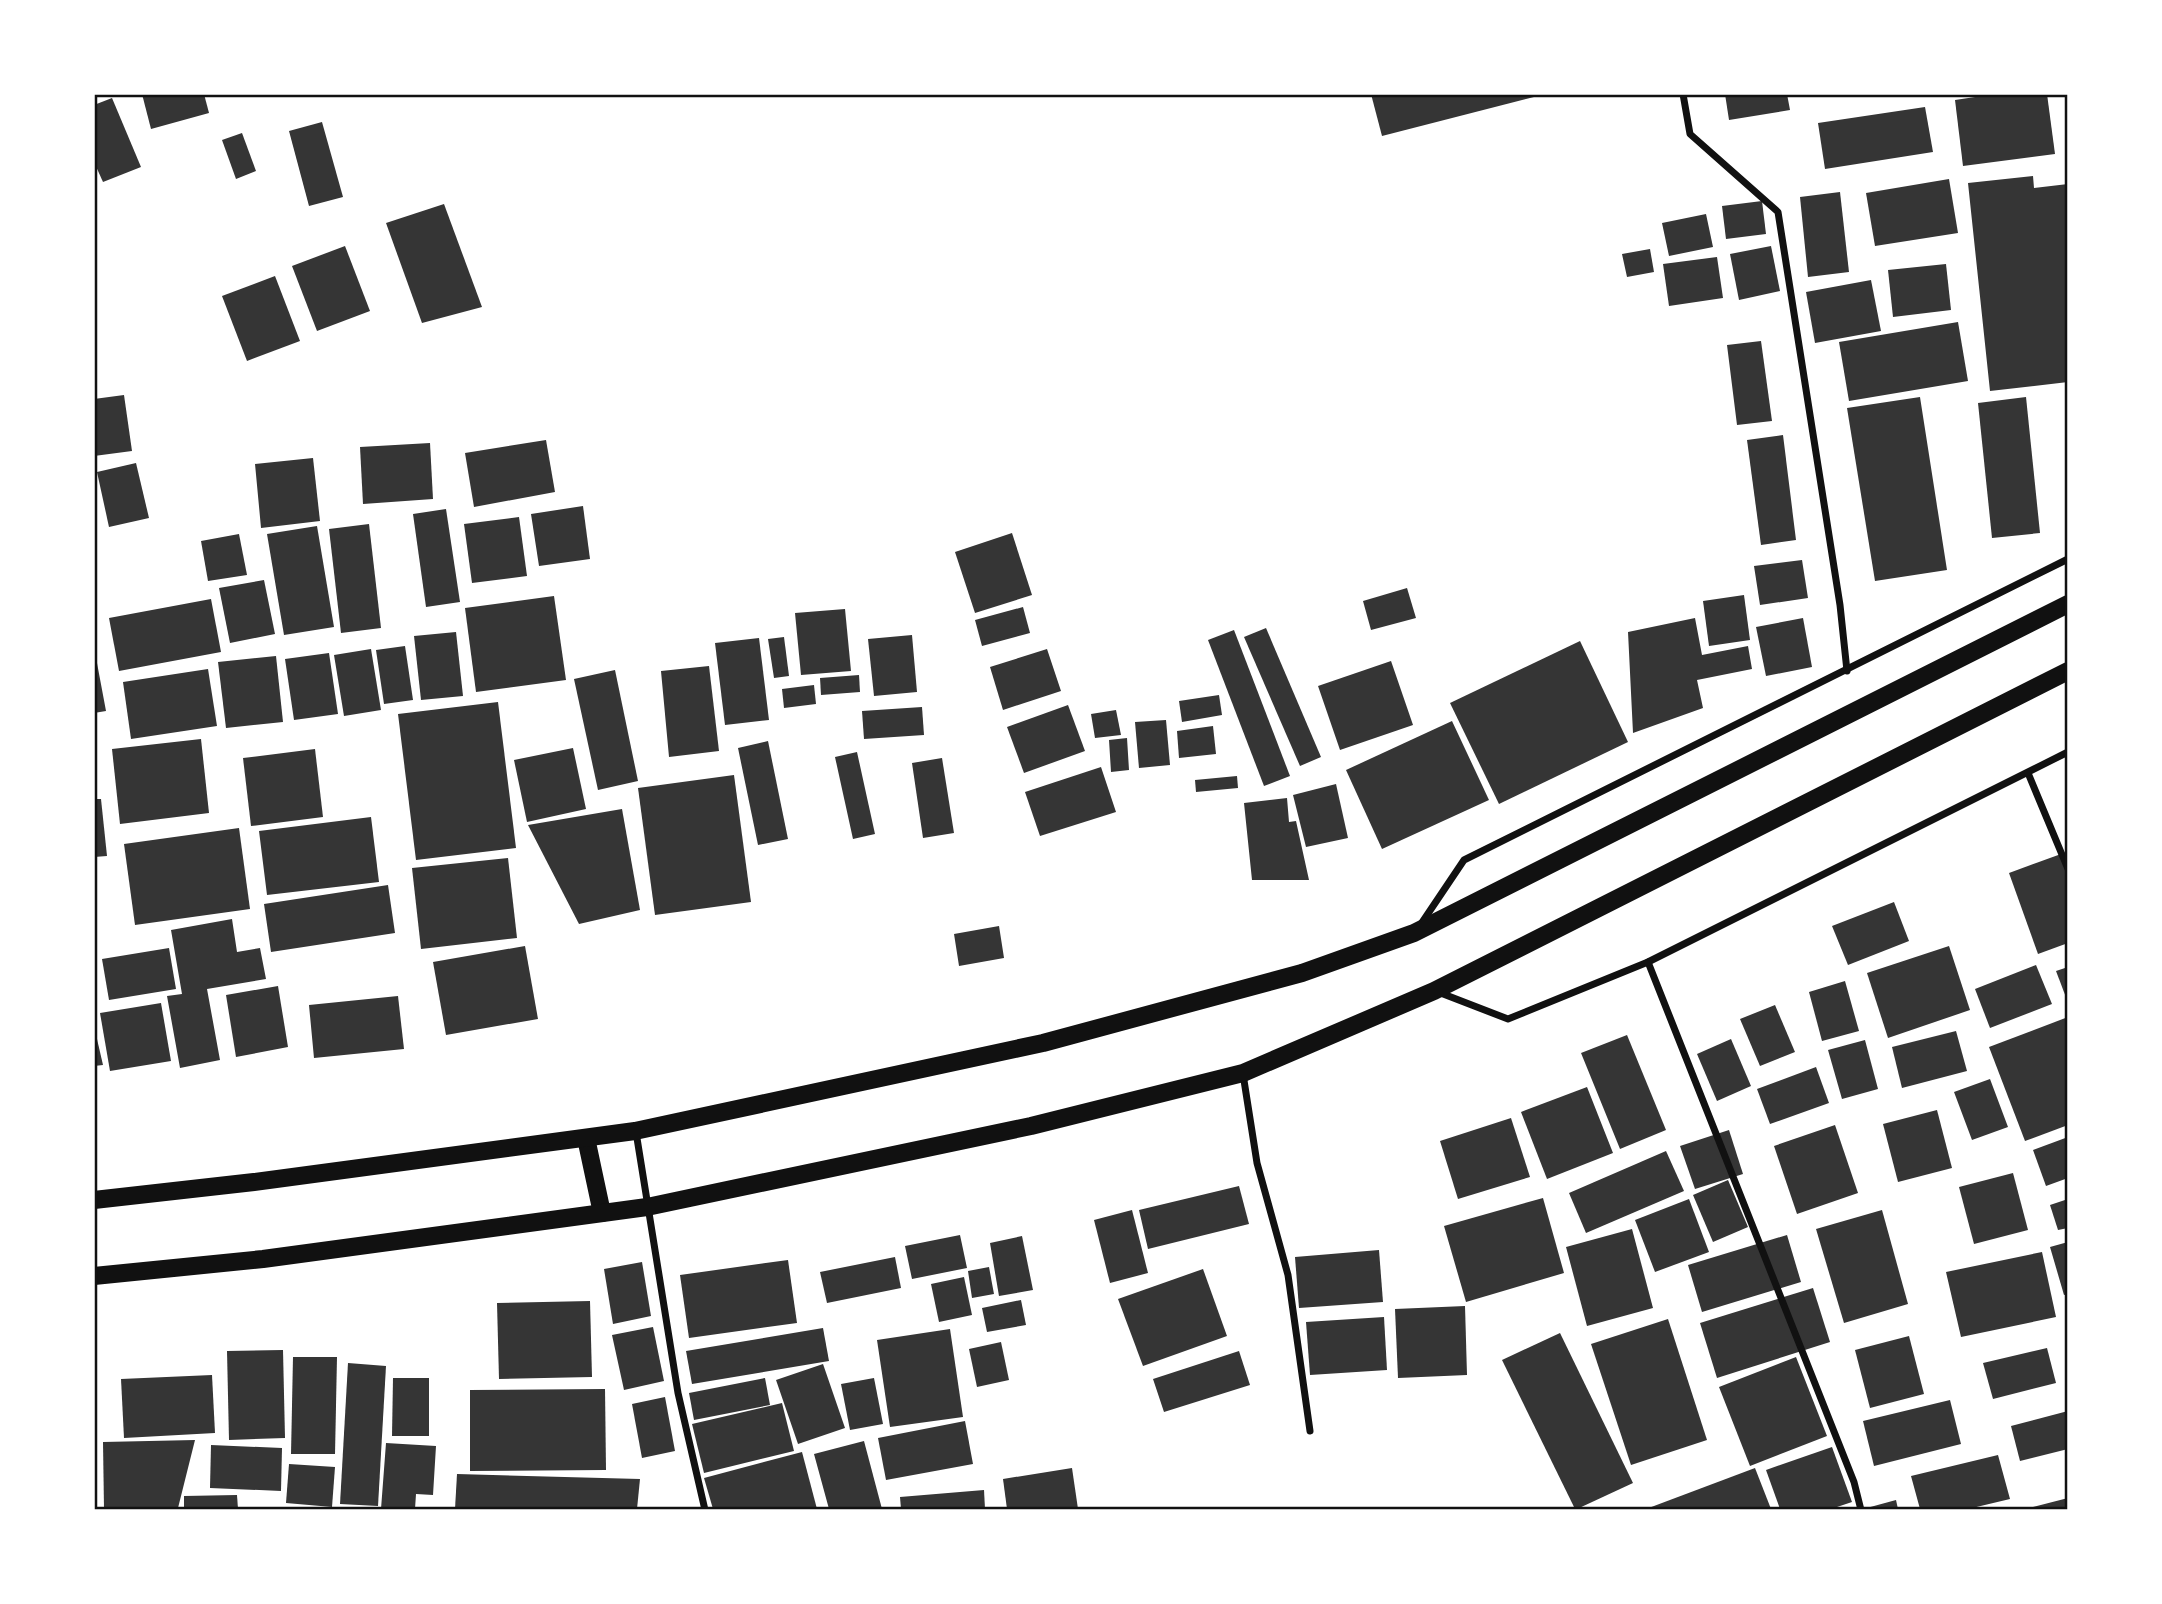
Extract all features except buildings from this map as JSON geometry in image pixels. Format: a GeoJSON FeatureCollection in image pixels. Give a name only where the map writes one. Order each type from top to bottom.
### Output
{"type":"FeatureCollection","features":[{"type":"Feature","properties":{"kind":"main road"},"geometry":{"type":"LineString","coordinates":[[94,1200],[254,1182],[635,1131],[1043,1043],[1302,973],[1414,933],[2067,604]]}},
{"type":"Feature","properties":{"kind":"main road"},"geometry":{"type":"LineString","coordinates":[[94,1276],[263,1259],[647,1207],[1031,1126],[1243,1073],[1434,991],[2067,671]]}},
{"type":"Feature","properties":{"kind":"main road"},"geometry":{"type":"LineString","coordinates":[[586,1138],[603,1213]]}},
{"type":"Feature","properties":{"kind":"street"},"geometry":{"type":"LineString","coordinates":[[1683,94],[1690,134],[1778,212],[1840,605],[1847,671]]}},
{"type":"Feature","properties":{"kind":"street"},"geometry":{"type":"LineString","coordinates":[[1414,933],[1464,860],[2067,559]]}},
{"type":"Feature","properties":{"kind":"street"},"geometry":{"type":"LineString","coordinates":[[1434,991],[1508,1019],[1647,962],[2067,752]]}},
{"type":"Feature","properties":{"kind":"street"},"geometry":{"type":"LineString","coordinates":[[2028,773],[2067,869]]}},
{"type":"Feature","properties":{"kind":"street"},"geometry":{"type":"LineString","coordinates":[[1647,962],[1854,1482],[1861,1510]]}},
{"type":"Feature","properties":{"kind":"street"},"geometry":{"type":"LineString","coordinates":[[1243,1073],[1257,1163],[1288,1275],[1310,1431]]}},
{"type":"Feature","properties":{"kind":"street"},"geometry":{"type":"LineString","coordinates":[[635,1131],[678,1393],[705,1510]]}}]}
